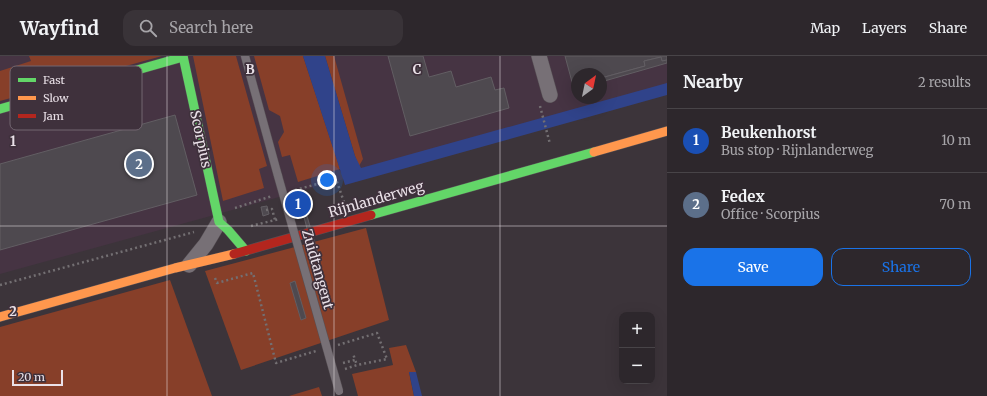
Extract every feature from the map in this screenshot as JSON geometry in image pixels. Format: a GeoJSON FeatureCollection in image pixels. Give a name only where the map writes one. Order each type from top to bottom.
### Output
{"type":"FeatureCollection","features":[{"type":"Feature","properties":{"kind":"street"},"geometry":{"type":"LineString","coordinates":[[142,68],[183,56]]}},
{"type":"Feature","properties":{"kind":"street","name":"Scorpius"},"geometry":{"type":"LineString","coordinates":[[183,56],[219,222]]}},
{"type":"Feature","properties":{"kind":"street"},"geometry":{"type":"LineString","coordinates":[[539,56],[550,95]]}},
{"type":"Feature","properties":{"kind":"street"},"geometry":{"type":"LineString","coordinates":[[0,109],[10,106]]}},
{"type":"Feature","properties":{"kind":"street","name":"Rijnlanderweg"},"geometry":{"type":"LineString","coordinates":[[0,317],[189,265],[246,251],[667,131]]}},
{"type":"Feature","properties":{"kind":"street"},"geometry":{"type":"LineString","coordinates":[[189,265],[206,244],[219,222],[246,251]]}},
{"type":"Feature","properties":{"kind":"lane","name":"Zuidtangent"},"geometry":{"type":"LineString","coordinates":[[245,56],[340,394]]}},
{"type":"Feature","properties":{"kind":"path"},"geometry":{"type":"LineString","coordinates":[[540,107],[551,146]]}},
{"type":"Feature","properties":{"kind":"path"},"geometry":{"type":"LineString","coordinates":[[294,190],[336,179],[344,202]]}},
{"type":"Feature","properties":{"kind":"path"},"geometry":{"type":"LineString","coordinates":[[229,210],[272,196]]}},
{"type":"Feature","properties":{"kind":"path"},"geometry":{"type":"LineString","coordinates":[[275,208],[266,210],[272,209],[275,220]]}},
{"type":"Feature","properties":{"kind":"path"},"geometry":{"type":"LineString","coordinates":[[210,260],[217,283],[253,273],[276,363],[318,351]]}},
{"type":"Feature","properties":{"kind":"path"},"geometry":{"type":"LineString","coordinates":[[331,347],[377,333],[387,359],[345,369]]}},
{"type":"Feature","properties":{"kind":"path"},"geometry":{"type":"LineString","coordinates":[[338,345],[340,351]]}},
{"type":"Feature","properties":{"kind":"path"},"geometry":{"type":"LineString","coordinates":[[342,357],[344,363],[355,360],[353,353],[357,366]]}},
{"type":"Feature","properties":{"kind":"shaded area"},"geometry":{"type":"Polygon","coordinates":[[[0,56],[667,56],[667,90],[0,274],[0,56]]]}},
{"type":"Feature","properties":{"kind":"shaded area"},"geometry":{"type":"Polygon","coordinates":[[[29,56],[162,56],[126,66],[16,66],[31,61],[29,56]]]}},
{"type":"Feature","properties":{"kind":"shaded area"},"geometry":{"type":"Polygon","coordinates":[[[193,56],[236,56],[267,166],[259,169],[264,188],[223,201],[193,56]]]}},
{"type":"Feature","properties":{"kind":"shaded area"},"geometry":{"type":"Polygon","coordinates":[[[254,56],[303,56],[340,169],[298,182],[290,155],[282,157],[278,142],[284,132],[280,116],[269,110],[254,56]]]}},
{"type":"Feature","properties":{"kind":"shaded area"},"geometry":{"type":"Polygon","coordinates":[[[325,56],[334,56],[363,159],[359,166],[355,156],[325,56]]]}},
{"type":"Feature","properties":{"kind":"shaded area"},"geometry":{"type":"Polygon","coordinates":[[[10,68],[10,98],[0,101],[0,71],[10,68]]]}},
{"type":"Feature","properties":{"kind":"shaded area"},"geometry":{"type":"Polygon","coordinates":[[[366,228],[389,320],[241,370],[205,271],[366,228]]]}},
{"type":"Feature","properties":{"kind":"shaded area"},"geometry":{"type":"Polygon","coordinates":[[[170,280],[212,396],[0,396],[0,327],[170,280]]]}},
{"type":"Feature","properties":{"kind":"shaded area"},"geometry":{"type":"Polygon","coordinates":[[[406,345],[416,372],[409,372],[414,396],[358,396],[352,374],[393,365],[389,348],[406,345]]]}},
{"type":"Feature","properties":{"kind":"shaded area"},"geometry":{"type":"Polygon","coordinates":[[[319,387],[322,396],[289,396],[319,387]]]}},
{"type":"Feature","properties":{"kind":"water"},"geometry":{"type":"Polygon","coordinates":[[[303,56],[325,56],[355,156],[361,168],[591,104],[607,104],[607,100],[667,83],[667,95],[345,185],[303,56]]]}},
{"type":"Feature","properties":{"kind":"water"},"geometry":{"type":"Polygon","coordinates":[[[409,372],[416,372],[422,396],[414,396],[409,372]]]}},
{"type":"Feature","properties":{"kind":"building"},"geometry":{"type":"Polygon","coordinates":[[[388,56],[423,56],[429,77],[451,71],[456,87],[491,77],[495,90],[504,88],[509,108],[410,136],[388,56]]]}},
{"type":"Feature","properties":{"kind":"building"},"geometry":{"type":"Polygon","coordinates":[[[565,56],[667,56],[667,60],[662,61],[661,57],[644,61],[645,66],[607,76],[607,68],[571,68],[571,78],[565,56]]]}},
{"type":"Feature","properties":{"kind":"building"},"geometry":{"type":"Polygon","coordinates":[[[661,57],[662,61],[667,60],[667,63],[607,80],[607,76],[645,66],[644,61],[661,57]]]}},
{"type":"Feature","properties":{"kind":"building"},"geometry":{"type":"Polygon","coordinates":[[[175,115],[197,195],[0,250],[0,164],[121,130],[142,130],[142,124],[175,115]]]}},
{"type":"Feature","properties":{"kind":"building"},"geometry":{"type":"Polygon","coordinates":[[[267,206],[269,214],[263,216],[261,207],[267,206]]]}},
{"type":"Feature","properties":{"kind":"building"},"geometry":{"type":"Polygon","coordinates":[[[307,216],[318,254],[314,255],[304,217],[307,216]]]}},
{"type":"Feature","properties":{"kind":"building"},"geometry":{"type":"Polygon","coordinates":[[[295,281],[306,318],[301,320],[290,283],[295,281]]]}},
{"type":"Feature","properties":{"kind":"traffic: fast"},"geometry":{"type":"LineString","coordinates":[[183,56],[219,222],[246,251]]}},
{"type":"Feature","properties":{"kind":"traffic: fast"},"geometry":{"type":"LineString","coordinates":[[142,69],[183,57]]}},
{"type":"Feature","properties":{"kind":"traffic: fast"},"geometry":{"type":"LineString","coordinates":[[0,109],[10,106]]}},
{"type":"Feature","properties":{"kind":"traffic: fast"},"geometry":{"type":"LineString","coordinates":[[371,215],[594,152]]}},
{"type":"Feature","properties":{"kind":"traffic: slow"},"geometry":{"type":"LineString","coordinates":[[594,152],[667,131]]}},
{"type":"Feature","properties":{"kind":"traffic: slow"},"geometry":{"type":"LineString","coordinates":[[0,317],[175,268],[234,254]]}},
{"type":"Feature","properties":{"kind":"traffic: jam"},"geometry":{"type":"LineString","coordinates":[[234,254],[371,215]]}},
{"type":"Feature","properties":{"kind":"place","name":"Fedex"},"geometry":{"type":"Point","coordinates":[139,164]}},
{"type":"Feature","properties":{"kind":"place","name":"Beukenhorst"},"geometry":{"type":"Point","coordinates":[298,204]}}]}
